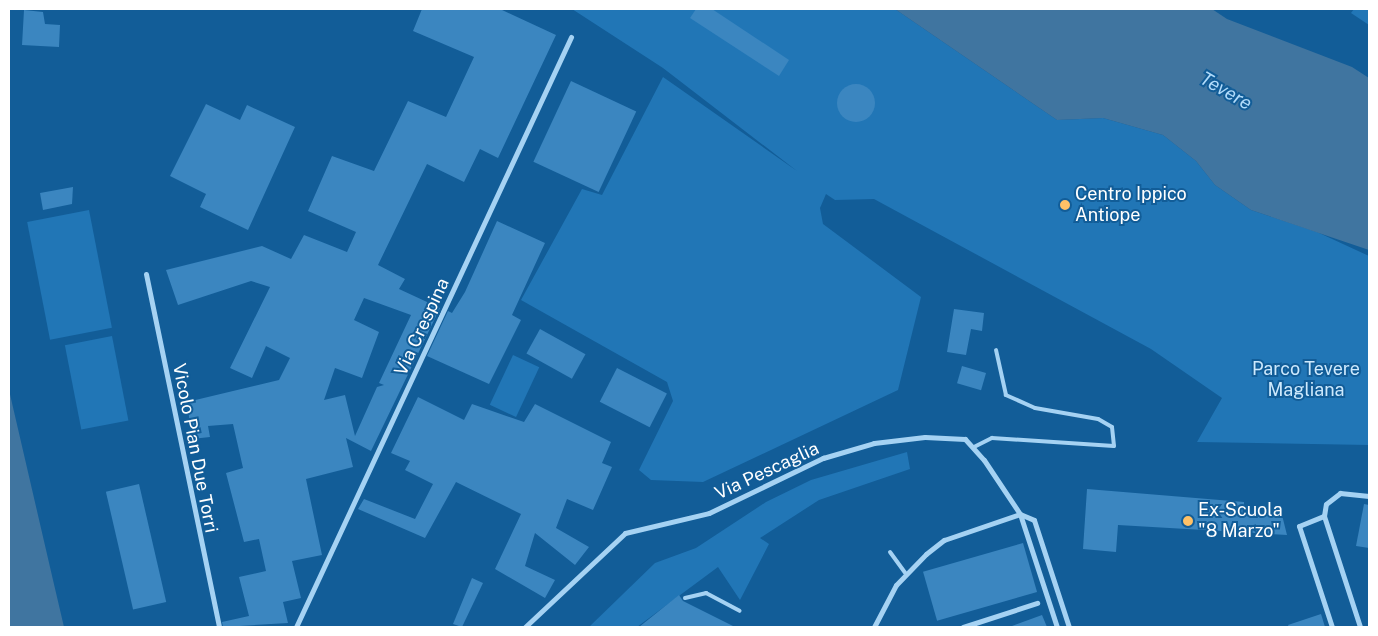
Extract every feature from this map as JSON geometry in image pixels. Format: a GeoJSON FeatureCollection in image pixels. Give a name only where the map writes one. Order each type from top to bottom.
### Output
{"type":"FeatureCollection","features":[{"type":"Feature","properties":{"kind":"street","name":"Via Crespina"},"geometry":{"type":"LineString","coordinates":[[296,627],[571,37]]}},
{"type":"Feature","properties":{"kind":"street","name":"Vicolo Pian Due Torri"},"geometry":{"type":"LineString","coordinates":[[146,274],[219,627]]}},
{"type":"Feature","properties":{"kind":"street","name":"Via Pescaglia"},"geometry":{"type":"LineString","coordinates":[[525,627],[625,533],[687,521],[823,458],[874,443],[925,437],[965,440],[974,447]]}},
{"type":"Feature","properties":{"kind":"street"},"geometry":{"type":"LineString","coordinates":[[974,447],[1020,514],[1057,627]]}},
{"type":"Feature","properties":{"kind":"street"},"geometry":{"type":"LineString","coordinates":[[1360,627],[1324,516],[1326,504],[1340,493],[1369,496]]}},
{"type":"Feature","properties":{"kind":"street"},"geometry":{"type":"LineString","coordinates":[[874,627],[905,573],[944,540],[1020,514],[1034,520],[1069,627]]}},
{"type":"Feature","properties":{"kind":"street"},"geometry":{"type":"LineString","coordinates":[[1324,516],[1299,526],[1332,627]]}},
{"type":"Feature","properties":{"kind":"street"},"geometry":{"type":"LineString","coordinates":[[963,627],[1037,603]]}},
{"type":"Feature","properties":{"kind":"street"},"geometry":{"type":"LineString","coordinates":[[984,621],[987,627]]}},
{"type":"Feature","properties":{"kind":"lane"},"geometry":{"type":"LineString","coordinates":[[974,447],[992,438],[1114,446],[1112,426],[1098,419],[1035,408],[1006,395],[996,350]]}},
{"type":"Feature","properties":{"kind":"lane"},"geometry":{"type":"LineString","coordinates":[[890,552],[905,573]]}},
{"type":"Feature","properties":{"kind":"lane"},"geometry":{"type":"LineString","coordinates":[[686,598],[706,593],[740,611]]}},
{"type":"Feature","properties":{"kind":"green space","name":"Parco Tevere Magliana"},"geometry":{"type":"Polygon","coordinates":[[[572,9],[895,9],[1057,120],[1103,118],[1163,135],[1196,161],[1215,185],[1251,210],[1317,232],[1369,256],[1369,445],[1197,442],[1222,398],[1151,349],[874,199],[835,200],[826,194],[820,208],[823,224],[921,297],[898,390],[703,482],[651,480],[639,470],[673,401],[667,382],[521,300],[582,189],[602,195],[663,77],[797,171],[663,68],[572,9]]]}},
{"type":"Feature","properties":{"kind":"green space"},"geometry":{"type":"Polygon","coordinates":[[[1354,9],[1369,9],[1369,25],[1351,13],[1354,9]]]}},
{"type":"Feature","properties":{"kind":"green space"},"geometry":{"type":"Polygon","coordinates":[[[89,210],[112,328],[50,340],[27,222],[89,210]]]}},
{"type":"Feature","properties":{"kind":"green space"},"geometry":{"type":"Polygon","coordinates":[[[112,336],[128,420],[81,430],[65,345],[112,336]]]}},
{"type":"Feature","properties":{"kind":"green space"},"geometry":{"type":"Polygon","coordinates":[[[513,355],[539,367],[516,417],[490,405],[513,355]]]}},
{"type":"Feature","properties":{"kind":"green space"},"geometry":{"type":"Polygon","coordinates":[[[907,452],[910,469],[819,500],[760,538],[769,544],[740,600],[718,567],[637,627],[589,627],[655,563],[696,548],[766,502],[811,480],[907,452]]]}},
{"type":"Feature","properties":{"kind":"water","name":"Tevere"},"geometry":{"type":"Polygon","coordinates":[[[895,9],[1212,9],[1227,19],[1352,67],[1369,78],[1369,250],[1251,210],[1215,185],[1196,161],[1163,135],[1103,118],[1057,120],[895,9]]]}},
{"type":"Feature","properties":{"kind":"water"},"geometry":{"type":"Polygon","coordinates":[[[9,390],[53,580],[64,627],[9,627],[9,390]]]}},
{"type":"Feature","properties":{"kind":"building"},"geometry":{"type":"Polygon","coordinates":[[[422,9],[500,9],[556,35],[498,158],[480,149],[464,182],[427,164],[378,265],[405,279],[399,289],[440,308],[371,451],[346,438],[353,467],[306,479],[322,555],[292,561],[301,598],[283,602],[288,623],[223,627],[222,622],[249,616],[239,577],[266,571],[259,539],[244,542],[226,473],[243,468],[233,424],[208,426],[210,437],[192,439],[187,402],[279,380],[290,358],[266,346],[252,378],[230,368],[270,287],[251,281],[178,305],[166,270],[262,246],[291,259],[304,235],[347,252],[356,232],[308,211],[332,156],[374,171],[408,101],[446,117],[474,57],[413,31],[422,9]],[[364,298],[354,320],[379,332],[362,378],[335,368],[324,400],[345,395],[355,436],[377,387],[384,385],[379,383],[411,315],[364,298]]]}},
{"type":"Feature","properties":{"kind":"building"},"geometry":{"type":"Polygon","coordinates":[[[696,9],[712,9],[789,60],[779,76],[690,18],[696,9]]]}},
{"type":"Feature","properties":{"kind":"building"},"geometry":{"type":"Polygon","coordinates":[[[24,10],[43,12],[45,24],[60,25],[59,47],[22,45],[24,10]]]}},
{"type":"Feature","properties":{"kind":"building"},"geometry":{"type":"Polygon","coordinates":[[[571,81],[636,111],[599,192],[533,162],[571,81]]]}},
{"type":"Feature","properties":{"kind":"building"},"geometry":{"type":"Polygon","coordinates":[[[856,84],[869,90],[875,103],[869,116],[856,122],[843,116],[837,103],[843,90],[856,84]]]}},
{"type":"Feature","properties":{"kind":"building"},"geometry":{"type":"Polygon","coordinates":[[[206,104],[240,120],[247,105],[295,127],[248,230],[200,207],[206,194],[170,176],[206,104]]]}},
{"type":"Feature","properties":{"kind":"building"},"geometry":{"type":"Polygon","coordinates":[[[73,187],[72,204],[43,210],[40,193],[73,187]]]}},
{"type":"Feature","properties":{"kind":"building"},"geometry":{"type":"Polygon","coordinates":[[[497,221],[545,243],[512,315],[521,320],[489,384],[427,356],[448,311],[452,313],[465,292],[497,221]]]}},
{"type":"Feature","properties":{"kind":"building"},"geometry":{"type":"Polygon","coordinates":[[[954,309],[984,313],[982,331],[971,329],[966,355],[947,352],[954,309]]]}},
{"type":"Feature","properties":{"kind":"building"},"geometry":{"type":"Polygon","coordinates":[[[540,329],[585,354],[572,379],[526,353],[540,329]]]}},
{"type":"Feature","properties":{"kind":"building"},"geometry":{"type":"Polygon","coordinates":[[[962,366],[986,373],[981,390],[957,383],[962,366]]]}},
{"type":"Feature","properties":{"kind":"building"},"geometry":{"type":"Polygon","coordinates":[[[617,368],[667,393],[650,427],[600,402],[617,368]]]}},
{"type":"Feature","properties":{"kind":"building"},"geometry":{"type":"Polygon","coordinates":[[[418,397],[464,420],[472,404],[524,422],[535,404],[611,442],[602,463],[612,467],[593,510],[567,499],[556,528],[589,547],[575,565],[535,533],[525,566],[555,580],[545,598],[495,569],[521,514],[456,482],[425,538],[358,509],[364,499],[415,519],[433,484],[405,470],[410,461],[391,453],[418,397]]]}},
{"type":"Feature","properties":{"kind":"building"},"geometry":{"type":"Polygon","coordinates":[[[139,484],[166,602],[133,610],[106,492],[139,484]]]}},
{"type":"Feature","properties":{"kind":"building","name":"Ex-Scuola \"8 Marzo\""},"geometry":{"type":"Polygon","coordinates":[[[1087,489],[1244,502],[1244,512],[1282,515],[1287,535],[1118,525],[1116,552],[1083,549],[1087,489]]]}},
{"type":"Feature","properties":{"kind":"building"},"geometry":{"type":"Polygon","coordinates":[[[1364,504],[1369,505],[1369,548],[1356,546],[1364,504]]]}},
{"type":"Feature","properties":{"kind":"building"},"geometry":{"type":"Polygon","coordinates":[[[1023,543],[1037,592],[937,621],[923,572],[1023,543]]]}},
{"type":"Feature","properties":{"kind":"building"},"geometry":{"type":"Polygon","coordinates":[[[472,578],[483,583],[462,627],[453,624],[472,578]]]}},
{"type":"Feature","properties":{"kind":"building"},"geometry":{"type":"Polygon","coordinates":[[[679,595],[683,601],[735,627],[639,627],[679,595]]]}},
{"type":"Feature","properties":{"kind":"building"},"geometry":{"type":"Polygon","coordinates":[[[1321,614],[1325,627],[1289,627],[1288,625],[1321,614]]]}},
{"type":"Feature","properties":{"kind":"building"},"geometry":{"type":"Polygon","coordinates":[[[1042,615],[1047,627],[1012,627],[1012,626],[1042,615]]]}},
{"type":"Feature","properties":{"kind":"place","name":"Centro Ippico Antiope"},"geometry":{"type":"Point","coordinates":[1065,205]}},
{"type":"Feature","properties":{"kind":"place","name":"Ex-Scuola \"8 Marzo\""},"geometry":{"type":"Point","coordinates":[1188,521]}}]}
